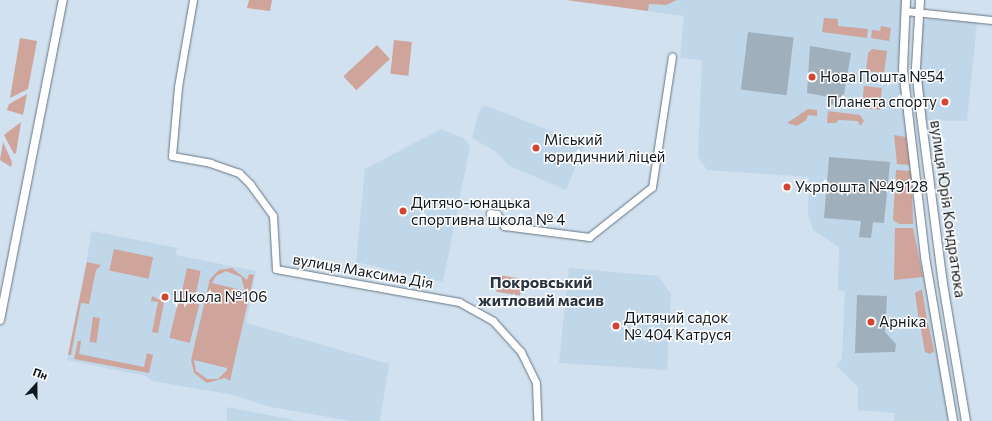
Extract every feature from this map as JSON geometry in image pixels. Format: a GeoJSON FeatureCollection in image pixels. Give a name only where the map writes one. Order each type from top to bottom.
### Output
{"type":"FeatureCollection","features":[{"type":"Feature","properties":{"kind":"main road"},"geometry":{"type":"LineString","coordinates":[[0,320],[63,0]]}},
{"type":"Feature","properties":{"kind":"main road","name":"вулиця Юрія Кондратюка"},"geometry":{"type":"LineString","coordinates":[[906,0],[903,69],[936,316],[953,421]]}},
{"type":"Feature","properties":{"kind":"main road","name":"вулиця Юрія Кондратюка"},"geometry":{"type":"LineString","coordinates":[[920,0],[916,68],[948,314],[966,421]]}},
{"type":"Feature","properties":{"kind":"main road"},"geometry":{"type":"LineString","coordinates":[[917,181],[930,180]]}},
{"type":"Feature","properties":{"kind":"main road"},"geometry":{"type":"LineString","coordinates":[[936,316],[948,314]]}},
{"type":"Feature","properties":{"kind":"street","name":"вулиця Максима Дія"},"geometry":{"type":"LineString","coordinates":[[193,0],[178,87],[172,156],[210,163],[239,173],[250,184],[273,216],[276,269],[459,302],[494,321],[521,352],[536,383],[537,421]]}},
{"type":"Feature","properties":{"kind":"street"},"geometry":{"type":"LineString","coordinates":[[905,11],[992,20]]}},
{"type":"Feature","properties":{"kind":"street"},"geometry":{"type":"LineString","coordinates":[[490,213],[497,214],[504,226],[589,238],[652,187],[672,56]]}},
{"type":"Feature","properties":{"kind":"shaded area"},"geometry":{"type":"Polygon","coordinates":[[[249,0],[272,0],[270,11],[247,8],[249,0]]]}},
{"type":"Feature","properties":{"kind":"shaded area"},"geometry":{"type":"Polygon","coordinates":[[[566,0],[677,0],[666,5],[649,4],[648,11],[566,0]]]}},
{"type":"Feature","properties":{"kind":"shaded area"},"geometry":{"type":"Polygon","coordinates":[[[677,0],[902,0],[900,69],[916,202],[914,206],[918,247],[922,253],[949,421],[894,421],[894,413],[858,410],[858,387],[836,366],[842,359],[845,291],[838,290],[839,247],[813,230],[808,213],[809,177],[707,170],[698,157],[702,60],[680,58],[684,16],[648,11],[649,4],[666,5],[677,0]]]}},
{"type":"Feature","properties":{"kind":"shaded area"},"geometry":{"type":"Polygon","coordinates":[[[824,18],[838,19],[838,26],[868,29],[867,38],[822,32],[824,18]]]}},
{"type":"Feature","properties":{"kind":"shaded area"},"geometry":{"type":"Polygon","coordinates":[[[928,19],[977,23],[967,121],[926,120],[920,68],[922,26],[928,19]]]}},
{"type":"Feature","properties":{"kind":"shaded area"},"geometry":{"type":"Polygon","coordinates":[[[881,26],[891,28],[889,41],[871,38],[872,30],[880,31],[881,26]]]}},
{"type":"Feature","properties":{"kind":"shaded area"},"geometry":{"type":"Polygon","coordinates":[[[20,38],[37,41],[28,89],[10,98],[20,38]]]}},
{"type":"Feature","properties":{"kind":"shaded area"},"geometry":{"type":"Polygon","coordinates":[[[394,40],[412,42],[408,76],[390,74],[394,40]]]}},
{"type":"Feature","properties":{"kind":"shaded area"},"geometry":{"type":"Polygon","coordinates":[[[377,45],[390,59],[356,90],[343,76],[377,45]]]}},
{"type":"Feature","properties":{"kind":"shaded area"},"geometry":{"type":"Polygon","coordinates":[[[872,49],[887,51],[884,73],[866,71],[868,53],[872,49]]]}},
{"type":"Feature","properties":{"kind":"shaded area"},"geometry":{"type":"Polygon","coordinates":[[[864,86],[882,88],[880,110],[862,108],[864,86]]]}},
{"type":"Feature","properties":{"kind":"shaded area"},"geometry":{"type":"Polygon","coordinates":[[[27,94],[23,115],[7,110],[9,104],[27,94]]]}},
{"type":"Feature","properties":{"kind":"shaded area","name":"Міський юридичний ліцей"},"geometry":{"type":"Polygon","coordinates":[[[484,105],[585,144],[566,190],[508,165],[495,151],[472,138],[479,111],[484,105]]]}},
{"type":"Feature","properties":{"kind":"shaded area"},"geometry":{"type":"Polygon","coordinates":[[[808,109],[817,110],[817,116],[808,115],[806,120],[797,126],[787,123],[808,109]]]}},
{"type":"Feature","properties":{"kind":"shaded area"},"geometry":{"type":"Polygon","coordinates":[[[828,111],[860,115],[864,121],[860,126],[858,121],[838,120],[836,123],[827,123],[828,111]]]}},
{"type":"Feature","properties":{"kind":"shaded area"},"geometry":{"type":"Polygon","coordinates":[[[21,122],[16,153],[14,154],[4,135],[21,122]]]}},
{"type":"Feature","properties":{"kind":"shaded area"},"geometry":{"type":"Polygon","coordinates":[[[441,129],[463,138],[470,146],[443,282],[356,262],[365,169],[441,129]]]}},
{"type":"Feature","properties":{"kind":"shaded area"},"geometry":{"type":"Polygon","coordinates":[[[894,135],[906,137],[910,165],[897,164],[894,135]]]}},
{"type":"Feature","properties":{"kind":"shaded area"},"geometry":{"type":"Polygon","coordinates":[[[3,142],[12,162],[11,167],[0,160],[3,142]]]}},
{"type":"Feature","properties":{"kind":"shaded area"},"geometry":{"type":"Polygon","coordinates":[[[896,170],[911,171],[913,224],[899,224],[893,220],[896,170]]]}},
{"type":"Feature","properties":{"kind":"shaded area"},"geometry":{"type":"Polygon","coordinates":[[[895,228],[913,228],[923,277],[894,280],[895,228]]]}},
{"type":"Feature","properties":{"kind":"shaded area","name":"Школа №106"},"geometry":{"type":"Polygon","coordinates":[[[92,231],[177,248],[176,255],[256,271],[246,323],[389,364],[380,421],[351,421],[271,407],[229,394],[152,381],[146,376],[67,360],[92,231]]]}},
{"type":"Feature","properties":{"kind":"shaded area"},"geometry":{"type":"Polygon","coordinates":[[[114,249],[153,257],[149,279],[109,271],[114,249]]]}},
{"type":"Feature","properties":{"kind":"shaded area"},"geometry":{"type":"Polygon","coordinates":[[[87,262],[101,265],[96,270],[89,304],[81,303],[71,355],[68,355],[87,262]]]}},
{"type":"Feature","properties":{"kind":"shaded area"},"geometry":{"type":"Polygon","coordinates":[[[187,268],[201,271],[194,301],[181,298],[187,268]]]}},
{"type":"Feature","properties":{"kind":"shaded area"},"geometry":{"type":"Polygon","coordinates":[[[232,268],[247,280],[249,274],[254,275],[230,381],[225,378],[207,383],[194,373],[191,360],[210,279],[219,270],[232,268]],[[226,271],[216,276],[212,283],[245,291],[241,277],[226,271]],[[194,360],[196,371],[207,379],[218,379],[227,370],[227,368],[194,360]]]}},
{"type":"Feature","properties":{"kind":"shaded area","name":"Дитячий садок № 404 Катруся"},"geometry":{"type":"Polygon","coordinates":[[[569,268],[658,276],[671,294],[667,370],[559,363],[569,268]]]}},
{"type":"Feature","properties":{"kind":"shaded area"},"geometry":{"type":"Polygon","coordinates":[[[499,275],[523,279],[520,296],[496,292],[499,275]]]}},
{"type":"Feature","properties":{"kind":"shaded area"},"geometry":{"type":"Polygon","coordinates":[[[922,289],[927,320],[919,321],[915,293],[922,289]]]}},
{"type":"Feature","properties":{"kind":"shaded area"},"geometry":{"type":"Polygon","coordinates":[[[152,296],[164,302],[158,333],[152,332],[158,302],[151,301],[152,296]]]}},
{"type":"Feature","properties":{"kind":"shaded area"},"geometry":{"type":"Polygon","coordinates":[[[179,299],[199,304],[190,343],[169,338],[179,299]]]}},
{"type":"Feature","properties":{"kind":"shaded area"},"geometry":{"type":"Polygon","coordinates":[[[93,317],[100,318],[96,343],[90,342],[93,317]]]}},
{"type":"Feature","properties":{"kind":"shaded area"},"geometry":{"type":"Polygon","coordinates":[[[928,323],[934,351],[930,354],[925,352],[920,324],[928,323]]]}},
{"type":"Feature","properties":{"kind":"shaded area"},"geometry":{"type":"Polygon","coordinates":[[[78,341],[81,341],[79,354],[144,367],[147,353],[153,355],[149,373],[74,359],[78,341]]]}},
{"type":"Feature","properties":{"kind":"shaded area"},"geometry":{"type":"Polygon","coordinates":[[[227,407],[298,421],[227,421],[227,407]]]}},
{"type":"Feature","properties":{"kind":"building"},"geometry":{"type":"Polygon","coordinates":[[[748,32],[794,38],[787,95],[741,90],[748,32]]]}},
{"type":"Feature","properties":{"kind":"building"},"geometry":{"type":"Polygon","coordinates":[[[810,46],[851,53],[842,106],[828,104],[829,97],[807,93],[810,46]]]}},
{"type":"Feature","properties":{"kind":"building"},"geometry":{"type":"Polygon","coordinates":[[[829,157],[890,162],[884,223],[873,222],[871,238],[859,237],[861,221],[824,218],[829,157]]]}},
{"type":"Feature","properties":{"kind":"building","name":"Арніка"},"geometry":{"type":"Polygon","coordinates":[[[857,295],[887,296],[885,332],[896,344],[895,352],[855,353],[857,295]]]}},
{"type":"Feature","properties":{"kind":"place","name":"Нова Пошта №54"},"geometry":{"type":"Point","coordinates":[812,77]}},
{"type":"Feature","properties":{"kind":"place","name":"Планета спорту"},"geometry":{"type":"Point","coordinates":[945,102]}},
{"type":"Feature","properties":{"kind":"place","name":"Міський юридичний ліцей"},"geometry":{"type":"Point","coordinates":[536,148]}},
{"type":"Feature","properties":{"kind":"place","name":"Укрпошта №49128"},"geometry":{"type":"Point","coordinates":[787,187]}},
{"type":"Feature","properties":{"kind":"place","name":"Дитячо-юнацька спортивна школа № 4"},"geometry":{"type":"Point","coordinates":[403,211]}},
{"type":"Feature","properties":{"kind":"place","name":"Школа №106"},"geometry":{"type":"Point","coordinates":[165,297]}},
{"type":"Feature","properties":{"kind":"place","name":"Арніка"},"geometry":{"type":"Point","coordinates":[871,322]}},
{"type":"Feature","properties":{"kind":"place","name":"Дитячий садок № 404 Катруся"},"geometry":{"type":"Point","coordinates":[616,326]}},
{"type":"Feature","properties":{"kind":"district","name":"Покровський житловий масив"},"geometry":{"type":"Point","coordinates":[541,291]}}]}
